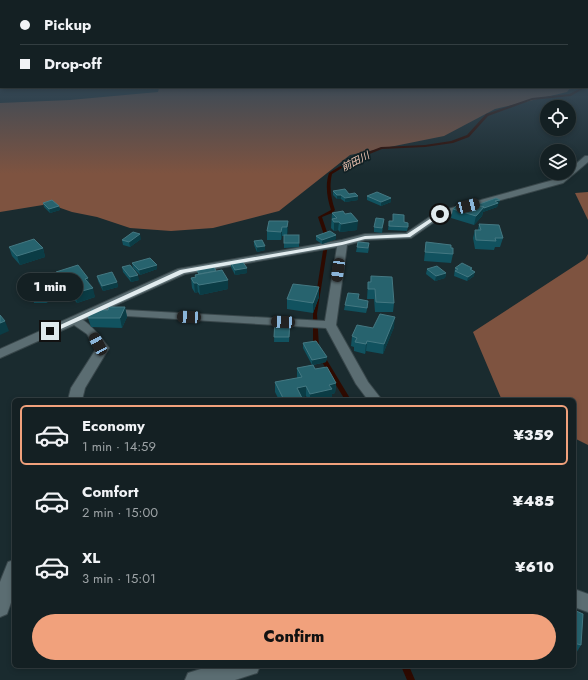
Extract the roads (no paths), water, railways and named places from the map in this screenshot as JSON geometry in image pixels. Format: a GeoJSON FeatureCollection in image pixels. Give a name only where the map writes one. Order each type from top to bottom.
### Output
{"type":"FeatureCollection","features":[{"type":"Feature","properties":{"kind":"street"},"geometry":{"type":"LineString","coordinates":[[0,354],[182,271],[342,243],[365,237],[408,236],[440,214],[560,181],[588,158]]}},
{"type":"Feature","properties":{"kind":"street"},"geometry":{"type":"LineString","coordinates":[[342,243],[330,325],[363,384],[374,398]]}},
{"type":"Feature","properties":{"kind":"street"},"geometry":{"type":"LineString","coordinates":[[95,311],[330,325]]}},
{"type":"Feature","properties":{"kind":"street"},"geometry":{"type":"LineString","coordinates":[[75,320],[92,332],[98,344],[102,348],[78,388],[76,398]]}},
{"type":"Feature","properties":{"kind":"street"},"geometry":{"type":"LineString","coordinates":[[0,608],[12,574]]}},
{"type":"Feature","properties":{"kind":"street"},"geometry":{"type":"LineString","coordinates":[[576,599],[588,602]]}},
{"type":"Feature","properties":{"kind":"street"},"geometry":{"type":"LineString","coordinates":[[195,680],[242,668]]}},
{"type":"Feature","properties":{"kind":"waterway","name":"前田川"},"geometry":{"type":"LineString","coordinates":[[316,347],[315,314],[327,238],[320,217],[333,210],[329,192],[330,174],[356,158],[382,148],[425,146],[452,142],[468,136],[487,115],[499,111]]}},
{"type":"Feature","properties":{"kind":"waterway","name":"前田川"},"geometry":{"type":"LineString","coordinates":[[322,357],[347,398]]}},
{"type":"Feature","properties":{"kind":"waterway","name":"前田川"},"geometry":{"type":"LineString","coordinates":[[406,668],[411,680]]}}]}
